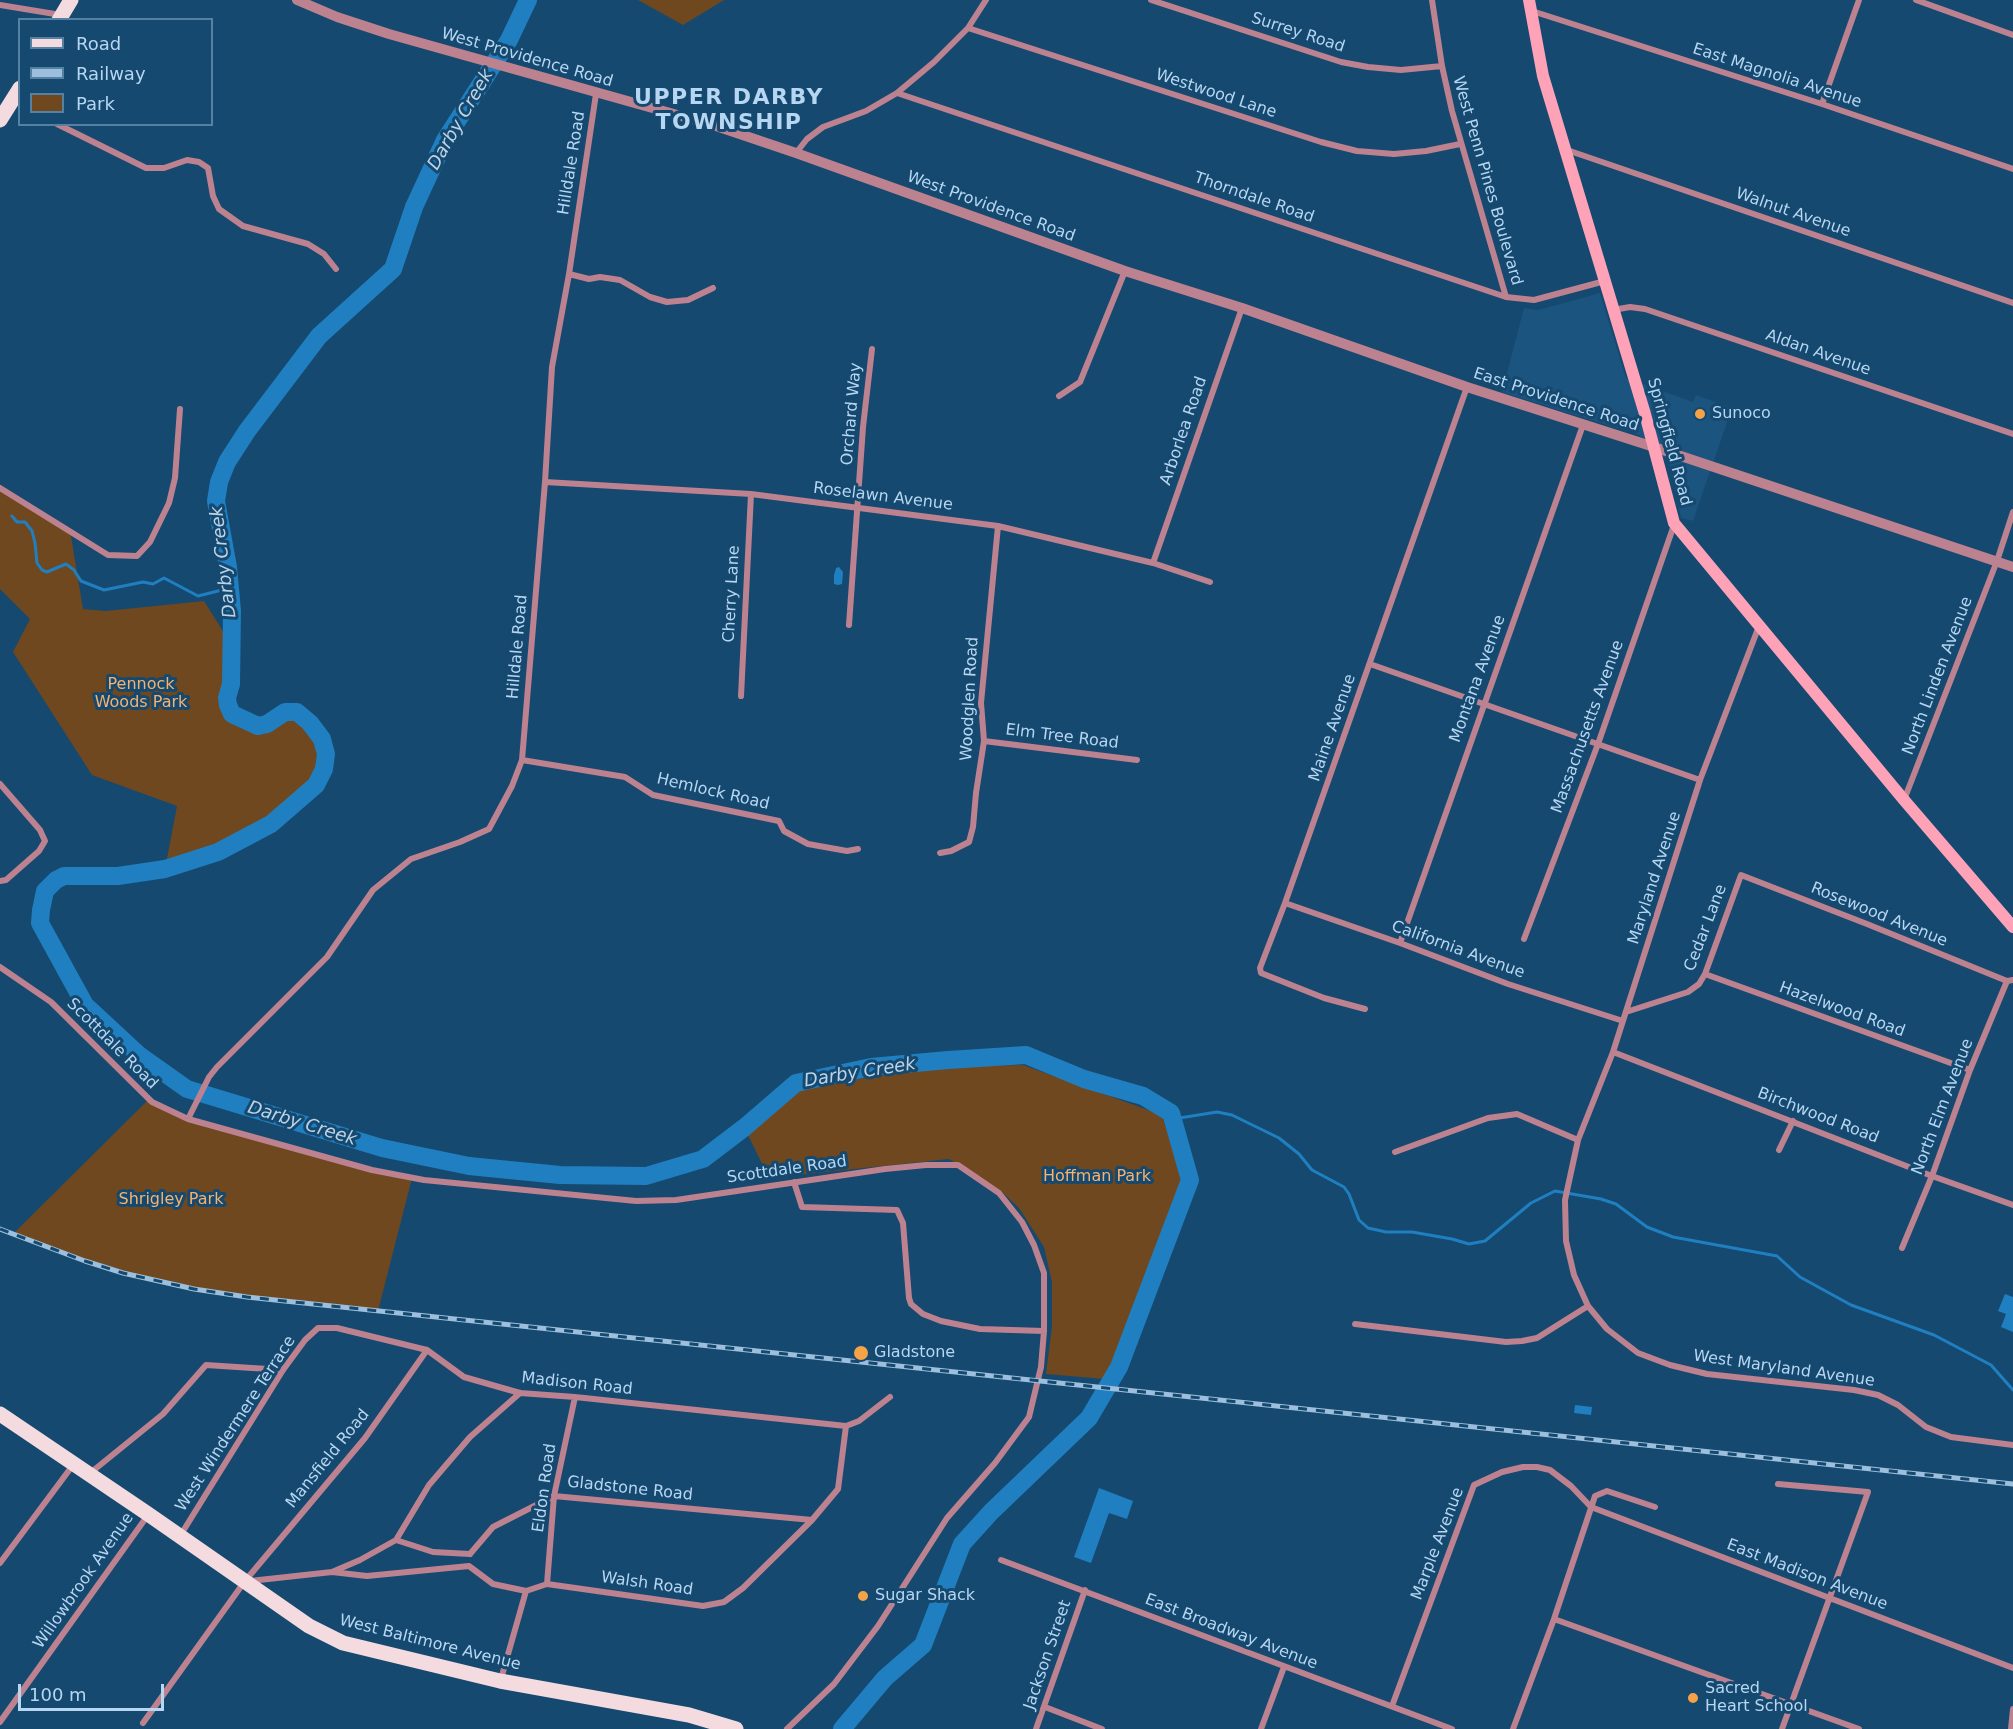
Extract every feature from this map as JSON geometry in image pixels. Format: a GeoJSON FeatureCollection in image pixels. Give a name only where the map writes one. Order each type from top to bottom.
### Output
{"type":"FeatureCollection","features":[{"type":"Feature","properties":{"kind":"main road"},"geometry":{"type":"LineString","coordinates":[[60,17],[71,0]]}},
{"type":"Feature","properties":{"kind":"main road","name":"Springfield Road"},"geometry":{"type":"LineString","coordinates":[[1530,5],[1541,69],[1654,447],[1674,523],[1904,800],[2012,923]]}},
{"type":"Feature","properties":{"kind":"main road"},"geometry":{"type":"LineString","coordinates":[[0,120],[18,93]]}},
{"type":"Feature","properties":{"kind":"main road","name":"West Baltimore Avenue"},"geometry":{"type":"LineString","coordinates":[[0,1414],[309,1626],[342,1642],[500,1681],[690,1715],[736,1729]]}},
{"type":"Feature","properties":{"kind":"street","name":"West Providence Road"},"geometry":{"type":"LineString","coordinates":[[297,0],[337,17],[596,94],[712,125],[1125,271]]}},
{"type":"Feature","properties":{"kind":"street"},"geometry":{"type":"LineString","coordinates":[[796,153],[807,139],[823,127],[866,111],[897,93],[934,62],[968,28],[986,0]]}},
{"type":"Feature","properties":{"kind":"street","name":"Surrey Road"},"geometry":{"type":"LineString","coordinates":[[1151,0],[1341,62],[1401,70],[1442,66]]}},
{"type":"Feature","properties":{"kind":"street","name":"West Penn Pines Boulevard"},"geometry":{"type":"LineString","coordinates":[[1432,0],[1442,66],[1460,144],[1506,297]]}},
{"type":"Feature","properties":{"kind":"street"},"geometry":{"type":"LineString","coordinates":[[1822,104],[1859,0]]}},
{"type":"Feature","properties":{"kind":"street"},"geometry":{"type":"LineString","coordinates":[[1916,0],[2013,35]]}},
{"type":"Feature","properties":{"kind":"street"},"geometry":{"type":"LineString","coordinates":[[0,5],[60,17]]}},
{"type":"Feature","properties":{"kind":"street","name":"East Magnolia Avenue"},"geometry":{"type":"LineString","coordinates":[[1530,5],[2013,169]]}},
{"type":"Feature","properties":{"kind":"street","name":"Westwood Lane"},"geometry":{"type":"LineString","coordinates":[[968,28],[1357,151],[1394,154],[1426,151],[1460,144]]}},
{"type":"Feature","properties":{"kind":"street","name":"Thorndale Road"},"geometry":{"type":"LineString","coordinates":[[897,93],[1506,297],[1534,300],[1605,281]]}},
{"type":"Feature","properties":{"kind":"street","name":"Hilldale Road"},"geometry":{"type":"LineString","coordinates":[[188,1119],[209,1077],[217,1067],[327,957],[372,890],[411,859],[489,829],[512,786],[522,760],[552,367],[569,274],[596,94]]}},
{"type":"Feature","properties":{"kind":"street"},"geometry":{"type":"LineString","coordinates":[[61,126],[146,168],[164,168],[187,160],[199,162],[208,168],[213,196],[219,209],[249,229],[308,244],[324,254],[336,269]]}},
{"type":"Feature","properties":{"kind":"street","name":"Walnut Avenue"},"geometry":{"type":"LineString","coordinates":[[1564,149],[2013,303]]}},
{"type":"Feature","properties":{"kind":"street"},"geometry":{"type":"LineString","coordinates":[[1059,396],[1080,382],[1125,271]]}},
{"type":"Feature","properties":{"kind":"street","name":"East Providence Road"},"geometry":{"type":"LineString","coordinates":[[1125,271],[1242,308],[1467,387],[2013,567]]}},
{"type":"Feature","properties":{"kind":"street"},"geometry":{"type":"LineString","coordinates":[[569,274],[589,279],[600,277],[620,280],[650,297],[667,302],[688,300],[713,288]]}},
{"type":"Feature","properties":{"kind":"street","name":"Aldan Avenue"},"geometry":{"type":"LineString","coordinates":[[1613,310],[1630,307],[1646,309],[2013,434]]}},
{"type":"Feature","properties":{"kind":"street","name":"Arborlea Road"},"geometry":{"type":"LineString","coordinates":[[1153,563],[1242,308]]}},
{"type":"Feature","properties":{"kind":"street","name":"Orchard Way"},"geometry":{"type":"LineString","coordinates":[[849,625],[863,427],[872,349]]}},
{"type":"Feature","properties":{"kind":"street","name":"Maine Avenue"},"geometry":{"type":"LineString","coordinates":[[1365,1009],[1324,998],[1261,974],[1260,968],[1467,387]]}},
{"type":"Feature","properties":{"kind":"street"},"geometry":{"type":"LineString","coordinates":[[0,488],[108,555],[137,556],[150,542],[169,503],[175,478],[180,409]]}},
{"type":"Feature","properties":{"kind":"street","name":"Montana Avenue"},"geometry":{"type":"LineString","coordinates":[[1400,943],[1583,425]]}},
{"type":"Feature","properties":{"kind":"street","name":"Roselawn Avenue"},"geometry":{"type":"LineString","coordinates":[[545,482],[751,494],[998,526],[1153,563],[1210,582]]}},
{"type":"Feature","properties":{"kind":"street","name":"Cherry Lane"},"geometry":{"type":"LineString","coordinates":[[741,696],[751,494]]}},
{"type":"Feature","properties":{"kind":"street","name":"North Linden Avenue"},"geometry":{"type":"LineString","coordinates":[[1904,800],[1997,561],[2013,512]]}},
{"type":"Feature","properties":{"kind":"street","name":"Massachusetts Avenue"},"geometry":{"type":"LineString","coordinates":[[1524,939],[1598,744],[1674,523]]}},
{"type":"Feature","properties":{"kind":"street","name":"Woodglen Road"},"geometry":{"type":"LineString","coordinates":[[940,853],[951,851],[969,842],[973,827],[984,741],[981,703],[998,526]]}},
{"type":"Feature","properties":{"kind":"street","name":"Maryland Avenue"},"geometry":{"type":"LineString","coordinates":[[1578,1140],[1613,1052],[1700,780],[1759,625]]}},
{"type":"Feature","properties":{"kind":"street"},"geometry":{"type":"LineString","coordinates":[[1370,664],[1700,780]]}},
{"type":"Feature","properties":{"kind":"street","name":"Elm Tree Road"},"geometry":{"type":"LineString","coordinates":[[984,741],[1137,760]]}},
{"type":"Feature","properties":{"kind":"street","name":"Hemlock Road"},"geometry":{"type":"LineString","coordinates":[[522,760],[625,777],[654,795],[779,821],[784,831],[808,844],[847,851],[858,849]]}},
{"type":"Feature","properties":{"kind":"street"},"geometry":{"type":"LineString","coordinates":[[0,784],[40,830],[45,841],[39,851],[6,880],[0,881]]}},
{"type":"Feature","properties":{"kind":"street","name":"Cedar Lane"},"geometry":{"type":"LineString","coordinates":[[1626,1012],[1688,992],[1699,984],[1705,974],[1741,876]]}},
{"type":"Feature","properties":{"kind":"street","name":"Rosewood Avenue"},"geometry":{"type":"LineString","coordinates":[[1741,876],[2010,980]]}},
{"type":"Feature","properties":{"kind":"street","name":"California Avenue"},"geometry":{"type":"LineString","coordinates":[[1285,903],[1508,984],[1623,1021]]}},
{"type":"Feature","properties":{"kind":"street","name":"Scottdale Road"},"geometry":{"type":"LineString","coordinates":[[0,967],[51,1002],[152,1102],[188,1119],[363,1167],[424,1180],[636,1202],[676,1200],[926,1165],[958,1165],[999,1193],[1022,1222],[1034,1245],[1044,1273],[1044,1331],[1041,1366],[1029,1417],[995,1463],[947,1518],[878,1626],[834,1684],[787,1729]]}},
{"type":"Feature","properties":{"kind":"street","name":"Hazelwood Road"},"geometry":{"type":"LineString","coordinates":[[1705,974],[1970,1070]]}},
{"type":"Feature","properties":{"kind":"street","name":"North Elm Avenue"},"geometry":{"type":"LineString","coordinates":[[1902,1248],[1932,1176],[1970,1070],[2010,980]]}},
{"type":"Feature","properties":{"kind":"street","name":"Birchwood Road"},"geometry":{"type":"LineString","coordinates":[[1613,1052],[1932,1176],[2013,1205]]}},
{"type":"Feature","properties":{"kind":"street"},"geometry":{"type":"LineString","coordinates":[[1395,1152],[1488,1118],[1517,1114],[1578,1140]]}},
{"type":"Feature","properties":{"kind":"street"},"geometry":{"type":"LineString","coordinates":[[1779,1150],[1792,1120]]}},
{"type":"Feature","properties":{"kind":"street","name":"West Maryland Avenue"},"geometry":{"type":"LineString","coordinates":[[1578,1140],[1565,1200],[1566,1241],[1574,1275],[1588,1306],[1607,1329],[1638,1353],[1670,1365],[1707,1374],[1854,1390],[1878,1395],[1898,1405],[1926,1427],[1952,1437],[2013,1445]]}},
{"type":"Feature","properties":{"kind":"street"},"geometry":{"type":"LineString","coordinates":[[794,1182],[802,1207],[897,1210],[903,1223],[910,1304],[923,1314],[941,1321],[980,1329],[1044,1331]]}},
{"type":"Feature","properties":{"kind":"street"},"geometry":{"type":"LineString","coordinates":[[1355,1324],[1514,1342],[1537,1338],[1588,1306]]}},
{"type":"Feature","properties":{"kind":"street","name":"Madison Road"},"geometry":{"type":"LineString","coordinates":[[318,1328],[337,1328],[427,1350],[464,1377],[519,1393],[846,1426]]}},
{"type":"Feature","properties":{"kind":"street","name":"West Windermere Terrace"},"geometry":{"type":"LineString","coordinates":[[180,1537],[283,1370],[305,1340],[318,1328]]}},
{"type":"Feature","properties":{"kind":"street","name":"Mansfield Road"},"geometry":{"type":"LineString","coordinates":[[144,1724],[245,1581],[365,1438],[427,1350]]}},
{"type":"Feature","properties":{"kind":"street"},"geometry":{"type":"LineString","coordinates":[[89,1474],[163,1414],[206,1365],[283,1370]]}},
{"type":"Feature","properties":{"kind":"street"},"geometry":{"type":"LineString","coordinates":[[332,1572],[396,1540],[429,1485],[470,1437],[519,1393]]}},
{"type":"Feature","properties":{"kind":"street"},"geometry":{"type":"LineString","coordinates":[[846,1426],[859,1421],[890,1396]]}},
{"type":"Feature","properties":{"kind":"street","name":"Eldon Road"},"geometry":{"type":"LineString","coordinates":[[547,1584],[554,1496],[574,1397]]}},
{"type":"Feature","properties":{"kind":"street","name":"Walsh Road"},"geometry":{"type":"LineString","coordinates":[[526,1591],[547,1584],[703,1606],[724,1602],[743,1588],[812,1520],[838,1489],[846,1426]]}},
{"type":"Feature","properties":{"kind":"street"},"geometry":{"type":"LineString","coordinates":[[0,1563],[73,1464]]}},
{"type":"Feature","properties":{"kind":"street","name":"Marple Avenue"},"geometry":{"type":"LineString","coordinates":[[1392,1706],[1474,1485],[1502,1472],[1523,1467],[1537,1467],[1550,1470],[1571,1486],[1591,1508]]}},
{"type":"Feature","properties":{"kind":"street"},"geometry":{"type":"LineString","coordinates":[[1778,1484],[1868,1492],[1782,1729]]}},
{"type":"Feature","properties":{"kind":"street"},"geometry":{"type":"LineString","coordinates":[[1513,1729],[1554,1619],[1594,1496],[1606,1491],[1655,1508]]}},
{"type":"Feature","properties":{"kind":"street","name":"Gladstone Road"},"geometry":{"type":"LineString","coordinates":[[470,1554],[493,1527],[554,1496],[812,1520]]}},
{"type":"Feature","properties":{"kind":"street","name":"East Madison Avenue"},"geometry":{"type":"LineString","coordinates":[[1591,1508],[2013,1668]]}},
{"type":"Feature","properties":{"kind":"street","name":"Willowbrook Avenue"},"geometry":{"type":"LineString","coordinates":[[0,1722],[148,1514]]}},
{"type":"Feature","properties":{"kind":"street"},"geometry":{"type":"LineString","coordinates":[[396,1540],[433,1552],[470,1554],[469,1566]]}},
{"type":"Feature","properties":{"kind":"street","name":"East Broadway Avenue"},"geometry":{"type":"LineString","coordinates":[[1001,1560],[1452,1729]]}},
{"type":"Feature","properties":{"kind":"street"},"geometry":{"type":"LineString","coordinates":[[245,1581],[332,1572],[367,1576],[469,1566],[493,1584],[526,1591],[500,1681]]}},
{"type":"Feature","properties":{"kind":"street","name":"Jackson Street"},"geometry":{"type":"LineString","coordinates":[[1036,1729],[1085,1590]]}},
{"type":"Feature","properties":{"kind":"street"},"geometry":{"type":"LineString","coordinates":[[1554,1619],[1858,1729]]}},
{"type":"Feature","properties":{"kind":"street"},"geometry":{"type":"LineString","coordinates":[[1261,1729],[1284,1667]]}},
{"type":"Feature","properties":{"kind":"street"},"geometry":{"type":"LineString","coordinates":[[1045,1707],[1102,1729]]}},
{"type":"Feature","properties":{"kind":"street"},"geometry":{"type":"LineString","coordinates":[[2011,1729],[2013,1709]]}},
{"type":"Feature","properties":{"kind":"shaded area"},"geometry":{"type":"Polygon","coordinates":[[[1600,293],[1626,378],[1693,402],[1696,395],[1732,408],[1693,521],[1681,518],[1669,462],[1639,435],[1502,392],[1524,308],[1538,310],[1600,293]]]}},
{"type":"Feature","properties":{"kind":"shaded area"},"geometry":{"type":"Polygon","coordinates":[[[839,567],[843,572],[842,584],[838,585],[834,584],[834,575],[836,568],[839,567]]]}},
{"type":"Feature","properties":{"kind":"shaded area"},"geometry":{"type":"Polygon","coordinates":[[[2005,1294],[2013,1297],[2013,1332],[2001,1327],[2006,1314],[1998,1311],[2005,1294]]]}},
{"type":"Feature","properties":{"kind":"shaded area"},"geometry":{"type":"Polygon","coordinates":[[[1575,1405],[1592,1407],[1591,1415],[1574,1413],[1575,1405]]]}},
{"type":"Feature","properties":{"kind":"shaded area"},"geometry":{"type":"Polygon","coordinates":[[[1099,1488],[1133,1501],[1127,1519],[1109,1513],[1091,1563],[1074,1557],[1099,1488]]]}},
{"type":"Feature","properties":{"kind":"green space"},"geometry":{"type":"Polygon","coordinates":[[[638,0],[724,0],[683,25],[638,0]]]}},
{"type":"Feature","properties":{"kind":"green space","name":"Pennock Woods Park"},"geometry":{"type":"Polygon","coordinates":[[[0,488],[70,530],[83,609],[106,611],[204,601],[231,644],[231,684],[227,698],[232,714],[258,726],[267,724],[285,712],[297,712],[310,723],[322,739],[326,754],[324,769],[316,785],[271,824],[251,836],[218,852],[165,869],[177,806],[92,775],[13,652],[30,619],[0,589],[0,488]]]}},
{"type":"Feature","properties":{"kind":"green space","name":"Hoffman Park"},"geometry":{"type":"Polygon","coordinates":[[[1023,1065],[1162,1115],[1183,1183],[1105,1379],[1046,1374],[1052,1326],[1052,1282],[1044,1247],[1019,1208],[1002,1192],[949,1159],[769,1178],[746,1131],[799,1088],[938,1067],[1023,1065]]]}},
{"type":"Feature","properties":{"kind":"green space","name":"Shrigley Park"},"geometry":{"type":"Polygon","coordinates":[[[149,1099],[188,1119],[412,1178],[378,1311],[247,1297],[147,1279],[85,1261],[13,1234],[149,1099]]]}},
{"type":"Feature","properties":{"kind":"waterway","name":"Darby Creek"},"geometry":{"type":"LineString","coordinates":[[528,0],[509,40],[445,140],[414,207],[393,269],[319,336],[247,431],[227,462],[219,482],[216,501],[228,567],[232,611],[231,684],[227,698],[228,705],[232,714],[258,726],[267,724],[285,712],[297,712],[310,723],[322,739],[326,754],[324,769],[316,785],[271,824],[218,852],[165,869],[118,876],[64,876],[56,880],[45,891],[40,923],[85,1005],[139,1055],[187,1089],[382,1148],[469,1166],[560,1175],[646,1176],[703,1159],[796,1083],[871,1067],[948,1060],[1026,1055],[1084,1079],[1143,1096],[1171,1113],[1190,1180],[1119,1367],[1089,1418],[991,1512],[962,1544],[923,1645],[885,1678],[842,1729]]}},
{"type":"Feature","properties":{"kind":"waterway"},"geometry":{"type":"LineString","coordinates":[[12,516],[17,522],[25,522],[32,531],[37,563],[42,570],[47,572],[66,564],[74,570],[81,581],[104,590],[143,582],[153,584],[164,578],[198,596],[230,588]]}},
{"type":"Feature","properties":{"kind":"waterway"},"geometry":{"type":"LineString","coordinates":[[1173,1119],[1217,1112],[1232,1115],[1279,1138],[1299,1154],[1312,1170],[1344,1187],[1359,1220],[1368,1228],[1386,1232],[1412,1232],[1469,1244],[1485,1241],[1531,1203],[1555,1191],[1601,1199],[1616,1204],[1647,1227],[1673,1237],[1777,1256],[1800,1277],[1851,1305],[1934,1335],[1991,1365],[2013,1390]]}},
{"type":"Feature","properties":{"kind":"railway"},"geometry":{"type":"LineString","coordinates":[[0,1229],[123,1273],[194,1289],[247,1297],[2013,1484]]}},
{"type":"Feature","properties":{"kind":"place","name":"Sunoco"},"geometry":{"type":"Point","coordinates":[1700,414]}},
{"type":"Feature","properties":{"kind":"place","name":"Gladstone"},"geometry":{"type":"Point","coordinates":[861,1353]}},
{"type":"Feature","properties":{"kind":"place","name":"Sugar Shack"},"geometry":{"type":"Point","coordinates":[863,1596]}},
{"type":"Feature","properties":{"kind":"place","name":"Sacred Heart School"},"geometry":{"type":"Point","coordinates":[1693,1698]}},
{"type":"Feature","properties":{"kind":"district","name":"UPPER DARBY TOWNSHIP"},"geometry":{"type":"Point","coordinates":[729,110]}}]}
